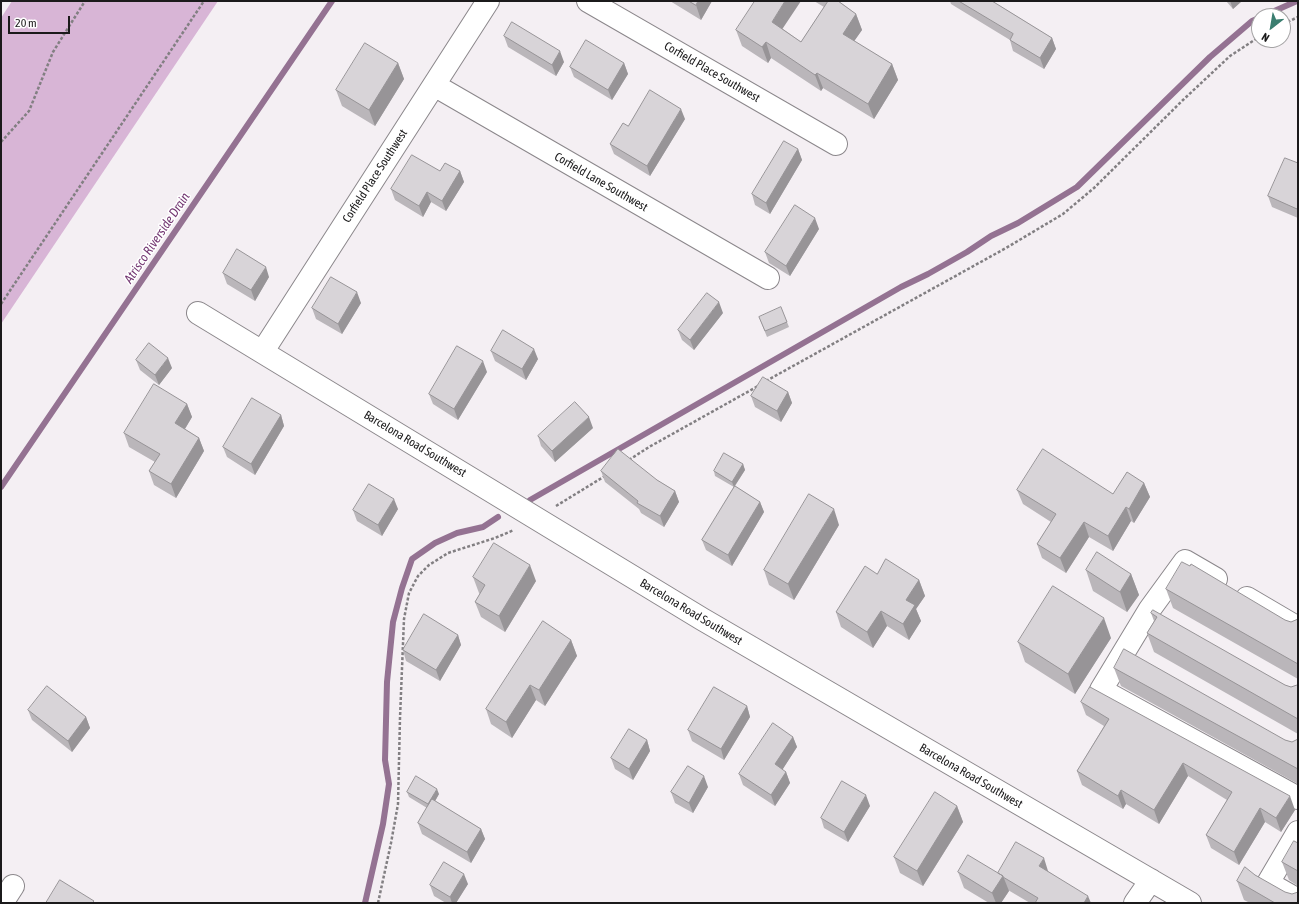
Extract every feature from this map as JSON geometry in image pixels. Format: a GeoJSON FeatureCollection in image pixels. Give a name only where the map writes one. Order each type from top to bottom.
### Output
{"type":"FeatureCollection","features":[{"type":"Feature","properties":{"kind":"street","name":"Corfield Place Southwest"},"geometry":{"type":"LineString","coordinates":[[263,352],[488,1]]}},
{"type":"Feature","properties":{"kind":"street","name":"Corfield Place Southwest"},"geometry":{"type":"LineString","coordinates":[[588,1],[836,144]]}},
{"type":"Feature","properties":{"kind":"street","name":"Corfield Lane Southwest"},"geometry":{"type":"LineString","coordinates":[[434,85],[768,278]]}},
{"type":"Feature","properties":{"kind":"street","name":"Barcelona Road Southwest"},"geometry":{"type":"LineString","coordinates":[[198,313],[702,619],[1190,903]]}},
{"type":"Feature","properties":{"kind":"street"},"geometry":{"type":"LineString","coordinates":[[1298,628],[1185,561],[1150,609],[1132,654],[1101,690],[1298,798]]}},
{"type":"Feature","properties":{"kind":"street"},"geometry":{"type":"LineString","coordinates":[[1150,609],[1170,620]]}},
{"type":"Feature","properties":{"kind":"street"},"geometry":{"type":"LineString","coordinates":[[1296,840],[1268,882],[1298,900]]}},
{"type":"Feature","properties":{"kind":"street"},"geometry":{"type":"LineString","coordinates":[[1135,903],[1151,880]]}},
{"type":"Feature","properties":{"kind":"path"},"geometry":{"type":"LineString","coordinates":[[1,142],[29,111],[53,52],[85,1]]}},
{"type":"Feature","properties":{"kind":"path"},"geometry":{"type":"LineString","coordinates":[[1,304],[204,1]]}},
{"type":"Feature","properties":{"kind":"path"},"geometry":{"type":"LineString","coordinates":[[623,464],[649,447],[1006,248],[1063,214],[1094,188],[1225,61],[1251,43]]}},
{"type":"Feature","properties":{"kind":"path"},"geometry":{"type":"LineString","coordinates":[[378,903],[398,804],[404,619],[409,593],[418,576],[429,565],[448,554],[495,538],[537,519],[610,472]]}},
{"type":"Feature","properties":{"kind":"shaded area"},"geometry":{"type":"Polygon","coordinates":[[[12,1],[218,1],[1,324],[1,18],[12,1]]]}},
{"type":"Feature","properties":{"kind":"building"},"geometry":{"type":"Polygon","coordinates":[[[689,1],[698,1],[696,5],[689,1]]]}},
{"type":"Feature","properties":{"kind":"building"},"geometry":{"type":"Polygon","coordinates":[[[755,1],[785,1],[772,22],[801,42],[828,1],[838,1],[856,14],[843,34],[892,64],[868,104],[817,73],[815,75],[766,42],[762,47],[736,30],[755,1]]]}},
{"type":"Feature","properties":{"kind":"building"},"geometry":{"type":"Polygon","coordinates":[[[959,1],[992,1],[1052,38],[1040,58],[1010,40],[1013,34],[959,1]]]}},
{"type":"Feature","properties":{"kind":"building"},"geometry":{"type":"Polygon","coordinates":[[[512,22],[560,51],[552,65],[504,36],[512,22]]]}},
{"type":"Feature","properties":{"kind":"building"},"geometry":{"type":"Polygon","coordinates":[[[586,40],[624,63],[608,90],[570,67],[586,40]]]}},
{"type":"Feature","properties":{"kind":"building"},"geometry":{"type":"Polygon","coordinates":[[[365,43],[398,63],[369,110],[336,90],[365,43]]]}},
{"type":"Feature","properties":{"kind":"building"},"geometry":{"type":"Polygon","coordinates":[[[650,90],[681,109],[647,166],[610,144],[623,123],[628,126],[650,90]]]}},
{"type":"Feature","properties":{"kind":"building"},"geometry":{"type":"Polygon","coordinates":[[[784,141],[798,149],[766,203],[752,194],[784,141]]]}},
{"type":"Feature","properties":{"kind":"building"},"geometry":{"type":"Polygon","coordinates":[[[412,155],[440,171],[445,163],[460,171],[442,201],[427,192],[419,206],[391,189],[412,155]]]}},
{"type":"Feature","properties":{"kind":"building"},"geometry":{"type":"Polygon","coordinates":[[[1285,158],[1298,163],[1297,209],[1268,196],[1285,158]]]}},
{"type":"Feature","properties":{"kind":"building"},"geometry":{"type":"Polygon","coordinates":[[[795,205],[815,218],[786,266],[765,252],[795,205]]]}},
{"type":"Feature","properties":{"kind":"building"},"geometry":{"type":"Polygon","coordinates":[[[237,249],[266,267],[251,290],[223,273],[237,249]]]}},
{"type":"Feature","properties":{"kind":"building"},"geometry":{"type":"Polygon","coordinates":[[[331,277],[357,292],[338,324],[312,308],[331,277]]]}},
{"type":"Feature","properties":{"kind":"building"},"geometry":{"type":"Polygon","coordinates":[[[707,293],[719,302],[690,340],[678,330],[707,293]]]}},
{"type":"Feature","properties":{"kind":"building"},"geometry":{"type":"Polygon","coordinates":[[[781,307],[787,322],[765,331],[759,317],[781,307]]]}},
{"type":"Feature","properties":{"kind":"building"},"geometry":{"type":"Polygon","coordinates":[[[503,330],[534,349],[522,369],[491,351],[503,330]]]}},
{"type":"Feature","properties":{"kind":"building"},"geometry":{"type":"Polygon","coordinates":[[[149,343],[168,358],[155,375],[136,360],[149,343]]]}},
{"type":"Feature","properties":{"kind":"building"},"geometry":{"type":"Polygon","coordinates":[[[457,346],[483,361],[454,409],[429,394],[457,346]]]}},
{"type":"Feature","properties":{"kind":"building"},"geometry":{"type":"Polygon","coordinates":[[[763,377],[788,392],[777,411],[751,396],[763,377]]]}},
{"type":"Feature","properties":{"kind":"building"},"geometry":{"type":"Polygon","coordinates":[[[154,384],[187,404],[175,423],[199,438],[171,484],[149,471],[160,454],[124,433],[154,384]]]}},
{"type":"Feature","properties":{"kind":"building"},"geometry":{"type":"Polygon","coordinates":[[[252,398],[281,415],[251,464],[223,447],[252,398]]]}},
{"type":"Feature","properties":{"kind":"building"},"geometry":{"type":"Polygon","coordinates":[[[575,402],[589,417],[552,451],[538,436],[575,402]]]}},
{"type":"Feature","properties":{"kind":"building"},"geometry":{"type":"Polygon","coordinates":[[[618,449],[657,480],[675,491],[660,516],[637,503],[638,501],[601,471],[618,449]]]}},
{"type":"Feature","properties":{"kind":"building"},"geometry":{"type":"Polygon","coordinates":[[[1043,449],[1113,494],[1127,472],[1144,483],[1129,509],[1126,507],[1108,536],[1084,522],[1060,558],[1037,544],[1056,514],[1017,490],[1043,449]]]}},
{"type":"Feature","properties":{"kind":"building"},"geometry":{"type":"Polygon","coordinates":[[[724,453],[743,464],[732,482],[714,471],[724,453]]]}},
{"type":"Feature","properties":{"kind":"building"},"geometry":{"type":"Polygon","coordinates":[[[369,484],[394,499],[378,525],[353,510],[369,484]]]}},
{"type":"Feature","properties":{"kind":"building"},"geometry":{"type":"Polygon","coordinates":[[[735,486],[760,502],[728,555],[702,540],[735,486]]]}},
{"type":"Feature","properties":{"kind":"building"},"geometry":{"type":"Polygon","coordinates":[[[809,494],[834,509],[788,584],[764,570],[809,494]]]}},
{"type":"Feature","properties":{"kind":"building"},"geometry":{"type":"Polygon","coordinates":[[[494,543],[530,565],[499,616],[475,602],[485,585],[473,577],[494,543]]]}},
{"type":"Feature","properties":{"kind":"building"},"geometry":{"type":"Polygon","coordinates":[[[1097,552],[1131,574],[1120,592],[1086,570],[1097,552]]]}},
{"type":"Feature","properties":{"kind":"building"},"geometry":{"type":"Polygon","coordinates":[[[886,559],[919,580],[906,600],[915,605],[903,624],[881,611],[867,632],[836,612],[865,566],[877,574],[886,559]]]}},
{"type":"Feature","properties":{"kind":"building"},"geometry":{"type":"Polygon","coordinates":[[[1182,562],[1190,566],[1191,564],[1285,620],[1291,622],[1298,619],[1298,664],[1166,589],[1182,562]]]}},
{"type":"Feature","properties":{"kind":"building"},"geometry":{"type":"Polygon","coordinates":[[[1053,586],[1104,618],[1068,674],[1018,642],[1053,586]]]}},
{"type":"Feature","properties":{"kind":"building"},"geometry":{"type":"Polygon","coordinates":[[[1153,610],[1285,685],[1291,687],[1298,684],[1298,719],[1147,633],[1157,617],[1151,613],[1153,610]]]}},
{"type":"Feature","properties":{"kind":"building"},"geometry":{"type":"Polygon","coordinates":[[[424,614],[458,635],[436,670],[403,650],[424,614]]]}},
{"type":"Feature","properties":{"kind":"building"},"geometry":{"type":"Polygon","coordinates":[[[543,621],[571,640],[539,690],[530,685],[506,722],[486,709],[543,621]]]}},
{"type":"Feature","properties":{"kind":"building"},"geometry":{"type":"Polygon","coordinates":[[[1124,649],[1285,740],[1292,742],[1298,739],[1298,769],[1114,668],[1124,649]]]}},
{"type":"Feature","properties":{"kind":"building"},"geometry":{"type":"Polygon","coordinates":[[[47,686],[86,717],[68,741],[28,710],[47,686]]]}},
{"type":"Feature","properties":{"kind":"building"},"geometry":{"type":"Polygon","coordinates":[[[714,687],[747,706],[721,749],[688,730],[714,687]]]}},
{"type":"Feature","properties":{"kind":"building"},"geometry":{"type":"Polygon","coordinates":[[[1090,687],[1290,796],[1276,818],[1260,808],[1234,852],[1206,835],[1232,792],[1183,763],[1154,810],[1121,790],[1118,796],[1077,771],[1109,719],[1081,702],[1090,687]]]}},
{"type":"Feature","properties":{"kind":"building"},"geometry":{"type":"Polygon","coordinates":[[[773,723],[793,737],[775,764],[786,772],[771,795],[739,774],[773,723]]]}},
{"type":"Feature","properties":{"kind":"building"},"geometry":{"type":"Polygon","coordinates":[[[629,729],[647,740],[629,769],[611,758],[629,729]]]}},
{"type":"Feature","properties":{"kind":"building"},"geometry":{"type":"Polygon","coordinates":[[[688,766],[704,776],[689,803],[671,792],[688,766]]]}},
{"type":"Feature","properties":{"kind":"building"},"geometry":{"type":"Polygon","coordinates":[[[416,776],[437,789],[428,804],[407,792],[416,776]]]}},
{"type":"Feature","properties":{"kind":"building"},"geometry":{"type":"Polygon","coordinates":[[[842,781],[866,795],[844,832],[821,818],[842,781]]]}},
{"type":"Feature","properties":{"kind":"building"},"geometry":{"type":"Polygon","coordinates":[[[935,792],[957,806],[917,871],[894,857],[935,792]]]}},
{"type":"Feature","properties":{"kind":"building"},"geometry":{"type":"Polygon","coordinates":[[[432,799],[481,829],[467,852],[418,823],[432,799]]]}},
{"type":"Feature","properties":{"kind":"building"},"geometry":{"type":"Polygon","coordinates":[[[1294,841],[1298,843],[1298,871],[1282,862],[1294,841]]]}},
{"type":"Feature","properties":{"kind":"building"},"geometry":{"type":"Polygon","coordinates":[[[1016,842],[1044,858],[1039,866],[1088,896],[1084,903],[1035,903],[1038,898],[998,873],[1016,842]]]}},
{"type":"Feature","properties":{"kind":"building"},"geometry":{"type":"Polygon","coordinates":[[[968,855],[1003,876],[992,893],[958,872],[968,855]]]}},
{"type":"Feature","properties":{"kind":"building"},"geometry":{"type":"Polygon","coordinates":[[[444,862],[464,874],[450,897],[430,885],[444,862]]]}},
{"type":"Feature","properties":{"kind":"building"},"geometry":{"type":"Polygon","coordinates":[[[1245,867],[1255,875],[1285,892],[1292,894],[1298,892],[1298,903],[1275,903],[1237,881],[1245,867]]]}},
{"type":"Feature","properties":{"kind":"building"},"geometry":{"type":"Polygon","coordinates":[[[60,880],[94,901],[92,903],[46,903],[60,880]]]}},
{"type":"Feature","properties":{"kind":"waterway","name":"Atrisco Riverside Drain"},"geometry":{"type":"LineString","coordinates":[[1,487],[332,1]]}},
{"type":"Feature","properties":{"kind":"waterway"},"geometry":{"type":"LineString","coordinates":[[1281,8],[1297,1]]}},
{"type":"Feature","properties":{"kind":"waterway"},"geometry":{"type":"LineString","coordinates":[[530,500],[901,287],[928,274],[967,252],[991,236],[1018,223],[1077,187],[1210,57],[1251,22]]}},
{"type":"Feature","properties":{"kind":"waterway"},"geometry":{"type":"LineString","coordinates":[[365,903],[383,824],[389,784],[385,760],[387,682],[393,622],[402,588],[412,559],[435,543],[457,533],[483,527],[498,517]]}}]}
